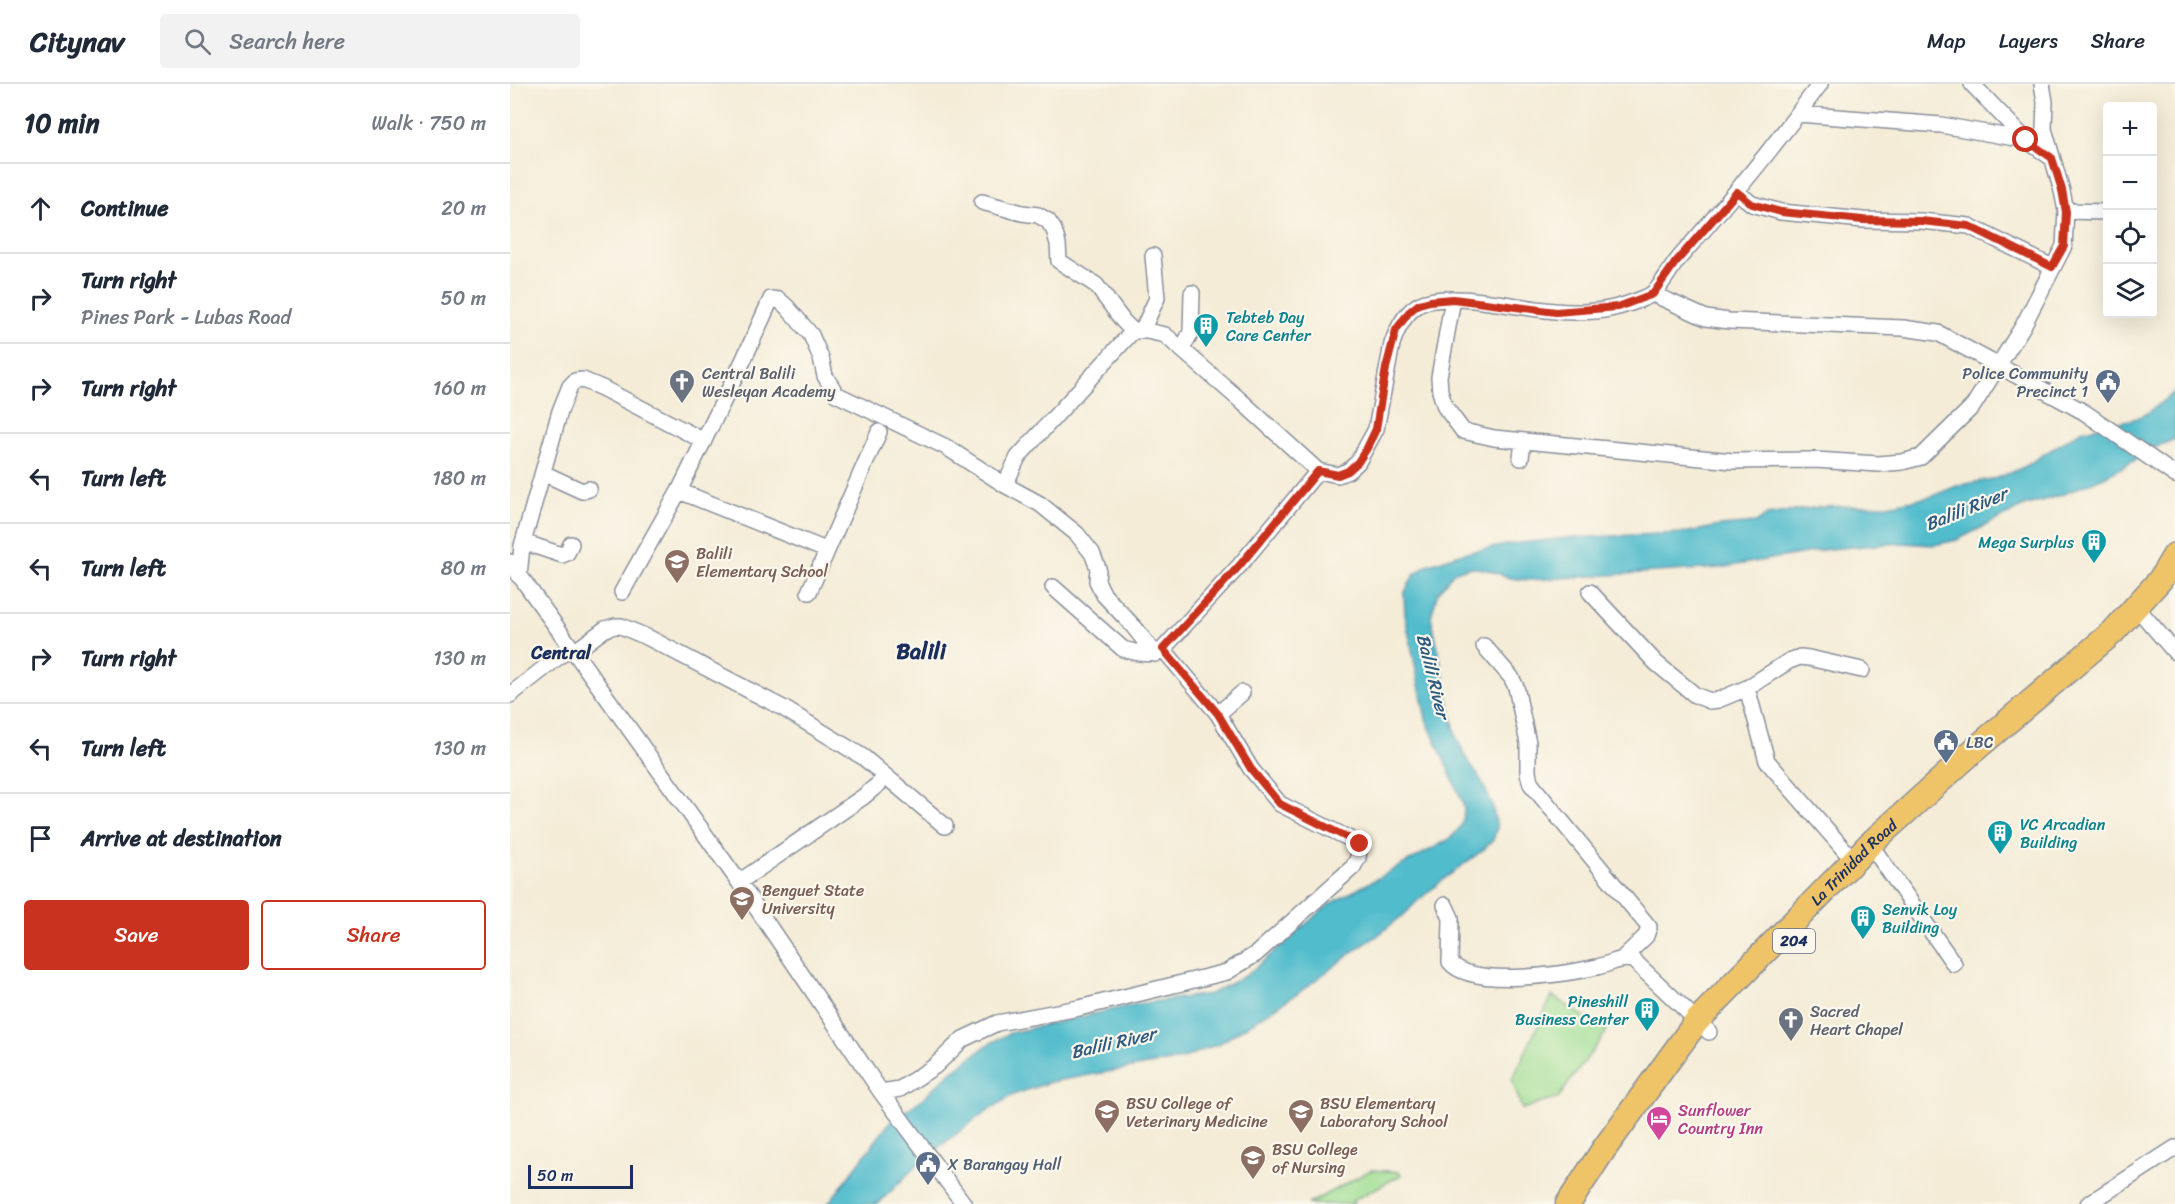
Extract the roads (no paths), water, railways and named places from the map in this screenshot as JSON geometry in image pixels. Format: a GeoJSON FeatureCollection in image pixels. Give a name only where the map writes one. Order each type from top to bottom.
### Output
{"type":"FeatureCollection","features":[{"type":"Feature","properties":{"kind":"highway","name":"La Trinidad Road"},"geometry":{"type":"LineString","coordinates":[[2142,613],[2175,555]]}},
{"type":"Feature","properties":{"kind":"highway","name":"La Trinidad Road"},"geometry":{"type":"LineString","coordinates":[[1568,1204],[1604,1149],[1702,1026],[1867,854],[1907,821],[1973,751],[2086,656],[2175,586]]}},
{"type":"Feature","properties":{"kind":"highway","name":"La Trinidad Road"},"geometry":{"type":"LineString","coordinates":[[1584,1204],[1702,1026]]}},
{"type":"Feature","properties":{"kind":"street"},"geometry":{"type":"LineString","coordinates":[[982,202],[1038,215],[1048,221],[1054,230],[1058,244],[1059,261],[1096,285],[1123,321],[1138,331],[1165,335],[1318,471],[1338,475],[1348,471],[1358,462],[1376,429],[1392,344],[1396,330],[1409,312],[1419,304],[1453,299],[1556,312],[1618,307],[1653,294],[1675,263],[1737,192],[1820,84]]}},
{"type":"Feature","properties":{"kind":"street"},"geometry":{"type":"LineString","coordinates":[[1971,84],[2026,140],[2052,158]]}},
{"type":"Feature","properties":{"kind":"street"},"geometry":{"type":"LineString","coordinates":[[1453,299],[1439,377],[1440,391],[1445,407],[1463,430],[1494,438],[1733,462],[1815,460],[1878,464],[1902,462],[1921,457],[1973,406],[2023,326],[2064,246],[2066,212],[2062,190],[2043,129],[2045,102],[2042,84]]}},
{"type":"Feature","properties":{"kind":"street"},"geometry":{"type":"LineString","coordinates":[[1798,114],[1941,125],[2026,140]]}},
{"type":"Feature","properties":{"kind":"street"},"geometry":{"type":"LineString","coordinates":[[1737,192],[1752,204],[1781,212],[1863,220],[1921,221],[1969,226],[2052,267]]}},
{"type":"Feature","properties":{"kind":"street"},"geometry":{"type":"LineString","coordinates":[[2066,212],[2103,212]]}},
{"type":"Feature","properties":{"kind":"street"},"geometry":{"type":"LineString","coordinates":[[1005,485],[1017,457],[1138,331],[1157,298],[1153,256]]}},
{"type":"Feature","properties":{"kind":"street"},"geometry":{"type":"LineString","coordinates":[[1182,349],[1191,332],[1192,293]]}},
{"type":"Feature","properties":{"kind":"street"},"geometry":{"type":"LineString","coordinates":[[1653,294],[1706,318],[1729,321],[1903,328],[1938,333],[2084,412],[2175,475]]}},
{"type":"Feature","properties":{"kind":"street"},"geometry":{"type":"LineString","coordinates":[[622,592],[679,491],[743,361],[767,306],[779,300],[812,335],[825,376],[836,394],[946,447],[1005,485],[1040,504],[1077,534],[1092,553],[1098,568],[1097,580],[1104,594],[1137,632],[1159,651],[1218,714],[1251,769],[1280,804],[1360,844],[1359,858],[1353,867],[1256,954],[1227,972],[1079,1008],[997,1023],[963,1039],[935,1065],[884,1097]]}},
{"type":"Feature","properties":{"kind":"street"},"geometry":{"type":"LineString","coordinates":[[519,576],[523,542],[560,411],[570,386],[575,381],[589,382],[704,441]]}},
{"type":"Feature","properties":{"kind":"street"},"geometry":{"type":"LineString","coordinates":[[809,592],[879,432]]}},
{"type":"Feature","properties":{"kind":"street"},"geometry":{"type":"LineString","coordinates":[[1521,458],[1523,441]]}},
{"type":"Feature","properties":{"kind":"street"},"geometry":{"type":"LineString","coordinates":[[1053,587],[1123,649],[1137,653],[1159,651],[1240,565],[1318,471]]}},
{"type":"Feature","properties":{"kind":"street"},"geometry":{"type":"LineString","coordinates":[[543,474],[582,490],[589,489]]}},
{"type":"Feature","properties":{"kind":"street"},"geometry":{"type":"LineString","coordinates":[[679,491],[826,550]]}},
{"type":"Feature","properties":{"kind":"street"},"geometry":{"type":"LineString","coordinates":[[523,542],[562,555],[567,553],[571,544]]}},
{"type":"Feature","properties":{"kind":"street"},"geometry":{"type":"LineString","coordinates":[[510,562],[739,882],[884,1097],[964,1204]]}},
{"type":"Feature","properties":{"kind":"street"},"geometry":{"type":"LineString","coordinates":[[1590,592],[1656,663],[1695,695],[1710,700],[1718,700],[1747,688],[1789,661],[1800,657],[1862,670]]}},
{"type":"Feature","properties":{"kind":"street"},"geometry":{"type":"LineString","coordinates":[[2142,613],[2175,652]]}},
{"type":"Feature","properties":{"kind":"street"},"geometry":{"type":"LineString","coordinates":[[510,695],[572,650],[605,630],[621,626],[663,645],[783,708],[863,757],[945,826]]}},
{"type":"Feature","properties":{"kind":"street"},"geometry":{"type":"LineString","coordinates":[[1445,905],[1451,918],[1450,962],[1454,967],[1463,971],[1484,976],[1517,978],[1556,975],[1598,967],[1623,958],[1646,936],[1649,927],[1531,784],[1528,773],[1528,743],[1516,687],[1484,646]]}},
{"type":"Feature","properties":{"kind":"street"},"geometry":{"type":"LineString","coordinates":[[1747,688],[1767,761],[1867,854],[1954,964]]}},
{"type":"Feature","properties":{"kind":"street"},"geometry":{"type":"LineString","coordinates":[[1218,714],[1242,693]]}},
{"type":"Feature","properties":{"kind":"street"},"geometry":{"type":"LineString","coordinates":[[739,882],[863,797],[886,777]]}},
{"type":"Feature","properties":{"kind":"street"},"geometry":{"type":"LineString","coordinates":[[1623,958],[1632,960],[1702,1026]]}},
{"type":"Feature","properties":{"kind":"street"},"geometry":{"type":"LineString","coordinates":[[2088,1204],[2175,1148]]}},
{"type":"Feature","properties":{"kind":"water","name":"Balili River"},"geometry":{"type":"Polygon","coordinates":[[[2175,392],[2175,439],[2147,451],[2106,476],[2064,494],[2024,506],[1957,540],[1934,545],[1900,543],[1829,549],[1719,568],[1529,580],[1510,578],[1471,567],[1454,572],[1438,592],[1431,616],[1456,736],[1492,804],[1497,828],[1493,840],[1377,936],[1297,994],[1220,1043],[1182,1059],[1050,1082],[1013,1095],[985,1112],[920,1162],[878,1204],[828,1204],[890,1122],[921,1100],[950,1073],[989,1044],[1010,1033],[1137,1004],[1210,994],[1247,975],[1328,905],[1448,840],[1456,832],[1463,820],[1463,803],[1426,719],[1405,615],[1404,594],[1414,575],[1427,565],[1463,553],[1512,544],[1566,538],[1684,533],[1720,526],[1756,523],[1767,515],[1820,507],[1887,505],[1930,497],[1957,486],[1997,478],[2024,467],[2081,431],[2134,419],[2146,414],[2175,392]]]}},
{"type":"Feature","properties":{"kind":"place","name":"Tebteb Day Care Center"},"geometry":{"type":"Point","coordinates":[1206,349]}},
{"type":"Feature","properties":{"kind":"place","name":"Central Balili Wesleyan Academy"},"geometry":{"type":"Point","coordinates":[682,405]}},
{"type":"Feature","properties":{"kind":"place","name":"Police Community Precinct 1"},"geometry":{"type":"Point","coordinates":[2108,405]}},
{"type":"Feature","properties":{"kind":"place","name":"Mega Surplus"},"geometry":{"type":"Point","coordinates":[2094,565]}},
{"type":"Feature","properties":{"kind":"place","name":"Balili Elementary School"},"geometry":{"type":"Point","coordinates":[677,585]}},
{"type":"Feature","properties":{"kind":"place","name":"LBC"},"geometry":{"type":"Point","coordinates":[1946,765]}},
{"type":"Feature","properties":{"kind":"place","name":"VC Arcadian Building"},"geometry":{"type":"Point","coordinates":[2000,856]}},
{"type":"Feature","properties":{"kind":"place","name":"Benguet State University"},"geometry":{"type":"Point","coordinates":[742,922]}},
{"type":"Feature","properties":{"kind":"place","name":"Senvik Loy Building"},"geometry":{"type":"Point","coordinates":[1863,941]}},
{"type":"Feature","properties":{"kind":"place","name":"Pineshill Business Center"},"geometry":{"type":"Point","coordinates":[1647,1033]}},
{"type":"Feature","properties":{"kind":"place","name":"Sacred Heart Chapel"},"geometry":{"type":"Point","coordinates":[1791,1043]}},
{"type":"Feature","properties":{"kind":"place","name":"BSU College of Veterinary Medicine"},"geometry":{"type":"Point","coordinates":[1107,1135]}},
{"type":"Feature","properties":{"kind":"place","name":"BSU Elementary Laboratory School"},"geometry":{"type":"Point","coordinates":[1301,1135]}},
{"type":"Feature","properties":{"kind":"place","name":"Sunflower Country Inn"},"geometry":{"type":"Point","coordinates":[1659,1142]}},
{"type":"Feature","properties":{"kind":"place","name":"BSU College of Nursing"},"geometry":{"type":"Point","coordinates":[1253,1181]}},
{"type":"Feature","properties":{"kind":"place","name":"X Barangay Hall"},"geometry":{"type":"Point","coordinates":[928,1187]}},
{"type":"Feature","properties":{"kind":"district","name":"Balili"},"geometry":{"type":"Point","coordinates":[921,651]}},
{"type":"Feature","properties":{"kind":"district","name":"Central"},"geometry":{"type":"Point","coordinates":[561,653]}}]}
